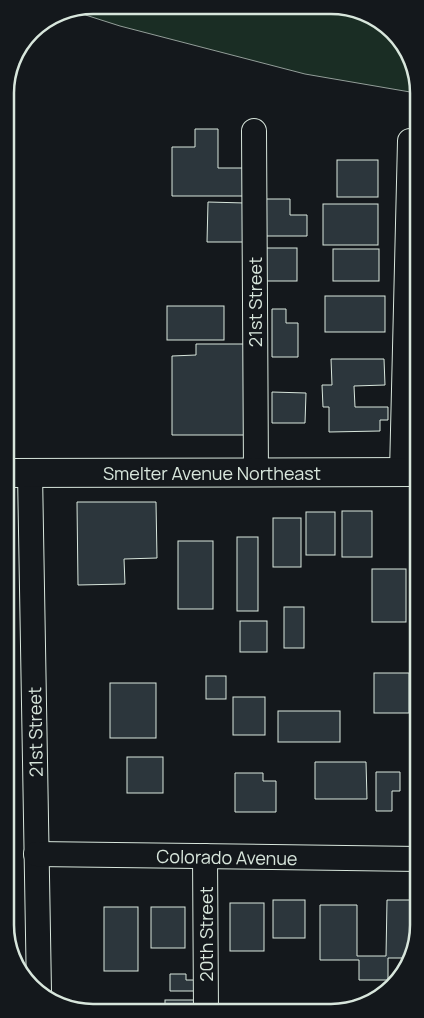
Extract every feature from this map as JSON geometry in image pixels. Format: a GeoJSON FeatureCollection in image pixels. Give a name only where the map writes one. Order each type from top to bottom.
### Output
{"type":"FeatureCollection","features":[{"type":"Feature","properties":{"kind":"street","name":"21st Street"},"geometry":{"type":"LineString","coordinates":[[254,131],[256,473]]}},
{"type":"Feature","properties":{"kind":"street"},"geometry":{"type":"LineString","coordinates":[[410,141],[410,472]]}},
{"type":"Feature","properties":{"kind":"street","name":"Smelter Avenue Northeast"},"geometry":{"type":"LineString","coordinates":[[18,473],[410,472]]}},
{"type":"Feature","properties":{"kind":"street","name":"21st Street"},"geometry":{"type":"LineString","coordinates":[[18,473],[36,854],[39,983]]}},
{"type":"Feature","properties":{"kind":"street","name":"Colorado Avenue"},"geometry":{"type":"LineString","coordinates":[[36,854],[410,859]]}},
{"type":"Feature","properties":{"kind":"street","name":"20th Street"},"geometry":{"type":"LineString","coordinates":[[205,856],[206,1004]]}},
{"type":"Feature","properties":{"kind":"green space"},"geometry":{"type":"Polygon","coordinates":[[[83,14],[346,15],[375,27],[391,41],[402,58],[408,73],[410,92],[305,74],[120,26],[83,14]]]}},
{"type":"Feature","properties":{"kind":"building"},"geometry":{"type":"Polygon","coordinates":[[[195,129],[218,129],[218,168],[244,168],[244,196],[172,196],[172,147],[195,147],[195,129]]]}},
{"type":"Feature","properties":{"kind":"building"},"geometry":{"type":"Polygon","coordinates":[[[337,160],[378,160],[378,197],[337,197],[337,160]]]}},
{"type":"Feature","properties":{"kind":"building"},"geometry":{"type":"Polygon","coordinates":[[[266,199],[290,199],[290,215],[307,215],[307,236],[266,236],[266,199]]]}},
{"type":"Feature","properties":{"kind":"building"},"geometry":{"type":"Polygon","coordinates":[[[208,202],[245,203],[245,242],[207,242],[208,202]]]}},
{"type":"Feature","properties":{"kind":"building"},"geometry":{"type":"Polygon","coordinates":[[[323,204],[378,204],[378,245],[323,245],[323,204]]]}},
{"type":"Feature","properties":{"kind":"building"},"geometry":{"type":"Polygon","coordinates":[[[266,248],[297,248],[297,281],[266,281],[266,248]]]}},
{"type":"Feature","properties":{"kind":"building"},"geometry":{"type":"Polygon","coordinates":[[[333,249],[379,249],[379,281],[333,281],[333,249]]]}},
{"type":"Feature","properties":{"kind":"building"},"geometry":{"type":"Polygon","coordinates":[[[325,296],[385,296],[385,332],[325,332],[325,296]]]}},
{"type":"Feature","properties":{"kind":"building"},"geometry":{"type":"Polygon","coordinates":[[[167,306],[224,306],[224,340],[167,340],[167,306]]]}},
{"type":"Feature","properties":{"kind":"building"},"geometry":{"type":"Polygon","coordinates":[[[272,309],[286,309],[286,323],[298,323],[298,357],[272,357],[272,309]]]}},
{"type":"Feature","properties":{"kind":"building"},"geometry":{"type":"Polygon","coordinates":[[[196,344],[248,344],[248,435],[172,435],[172,356],[196,355],[196,344]]]}},
{"type":"Feature","properties":{"kind":"building"},"geometry":{"type":"Polygon","coordinates":[[[331,359],[384,359],[385,385],[354,386],[355,407],[388,407],[388,420],[380,420],[380,431],[329,432],[329,407],[323,407],[322,385],[332,385],[331,359]]]}},
{"type":"Feature","properties":{"kind":"building"},"geometry":{"type":"Polygon","coordinates":[[[272,392],[306,393],[305,423],[272,423],[272,392]]]}},
{"type":"Feature","properties":{"kind":"building"},"geometry":{"type":"Polygon","coordinates":[[[77,502],[156,502],[157,558],[124,559],[125,584],[78,585],[77,502]]]}},
{"type":"Feature","properties":{"kind":"building"},"geometry":{"type":"Polygon","coordinates":[[[342,511],[372,511],[372,557],[342,557],[342,511]]]}},
{"type":"Feature","properties":{"kind":"building"},"geometry":{"type":"Polygon","coordinates":[[[306,512],[335,512],[335,555],[306,555],[306,512]]]}},
{"type":"Feature","properties":{"kind":"building"},"geometry":{"type":"Polygon","coordinates":[[[273,518],[301,518],[301,567],[273,567],[273,518]]]}},
{"type":"Feature","properties":{"kind":"building"},"geometry":{"type":"Polygon","coordinates":[[[237,537],[258,537],[258,611],[237,611],[237,537]]]}},
{"type":"Feature","properties":{"kind":"building"},"geometry":{"type":"Polygon","coordinates":[[[178,541],[213,541],[213,609],[178,609],[178,541]]]}},
{"type":"Feature","properties":{"kind":"building"},"geometry":{"type":"Polygon","coordinates":[[[372,569],[406,569],[406,622],[372,622],[372,569]]]}},
{"type":"Feature","properties":{"kind":"building"},"geometry":{"type":"Polygon","coordinates":[[[284,607],[304,607],[304,648],[284,648],[284,607]]]}},
{"type":"Feature","properties":{"kind":"building"},"geometry":{"type":"Polygon","coordinates":[[[240,621],[267,621],[267,652],[240,652],[240,621]]]}},
{"type":"Feature","properties":{"kind":"building"},"geometry":{"type":"Polygon","coordinates":[[[374,673],[409,673],[409,713],[374,713],[374,673]]]}},
{"type":"Feature","properties":{"kind":"building"},"geometry":{"type":"Polygon","coordinates":[[[206,676],[226,676],[226,699],[206,699],[206,676]]]}},
{"type":"Feature","properties":{"kind":"building"},"geometry":{"type":"Polygon","coordinates":[[[110,683],[156,683],[156,738],[110,738],[110,683]]]}},
{"type":"Feature","properties":{"kind":"building"},"geometry":{"type":"Polygon","coordinates":[[[233,697],[265,697],[265,735],[233,735],[233,697]]]}},
{"type":"Feature","properties":{"kind":"building"},"geometry":{"type":"Polygon","coordinates":[[[278,711],[340,711],[340,742],[278,742],[278,711]]]}},
{"type":"Feature","properties":{"kind":"building"},"geometry":{"type":"Polygon","coordinates":[[[127,757],[163,757],[163,793],[127,793],[127,757]]]}},
{"type":"Feature","properties":{"kind":"building"},"geometry":{"type":"Polygon","coordinates":[[[315,762],[366,762],[367,799],[315,799],[315,762]]]}},
{"type":"Feature","properties":{"kind":"building"},"geometry":{"type":"Polygon","coordinates":[[[376,772],[400,772],[400,791],[392,791],[392,811],[376,811],[376,772]]]}},
{"type":"Feature","properties":{"kind":"building"},"geometry":{"type":"Polygon","coordinates":[[[235,773],[263,773],[263,781],[276,781],[276,812],[235,812],[235,773]]]}},
{"type":"Feature","properties":{"kind":"building"},"geometry":{"type":"Polygon","coordinates":[[[273,900],[305,900],[305,938],[273,938],[273,900]]]}},
{"type":"Feature","properties":{"kind":"building"},"geometry":{"type":"Polygon","coordinates":[[[387,900],[410,900],[408,945],[402,958],[388,958],[388,980],[359,980],[359,960],[320,960],[320,905],[357,905],[357,956],[386,956],[387,900]]]}},
{"type":"Feature","properties":{"kind":"building"},"geometry":{"type":"Polygon","coordinates":[[[230,903],[264,903],[264,951],[230,951],[230,903]]]}},
{"type":"Feature","properties":{"kind":"building"},"geometry":{"type":"Polygon","coordinates":[[[104,907],[138,907],[138,971],[104,971],[104,907]]]}},
{"type":"Feature","properties":{"kind":"building"},"geometry":{"type":"Polygon","coordinates":[[[151,907],[185,907],[185,948],[151,948],[151,907]]]}},
{"type":"Feature","properties":{"kind":"building"},"geometry":{"type":"Polygon","coordinates":[[[170,974],[186,974],[186,980],[194,980],[194,991],[170,991],[170,974]]]}},
{"type":"Feature","properties":{"kind":"building"},"geometry":{"type":"Polygon","coordinates":[[[165,1000],[196,1000],[196,1004],[165,1004],[165,1000]]]}}]}
